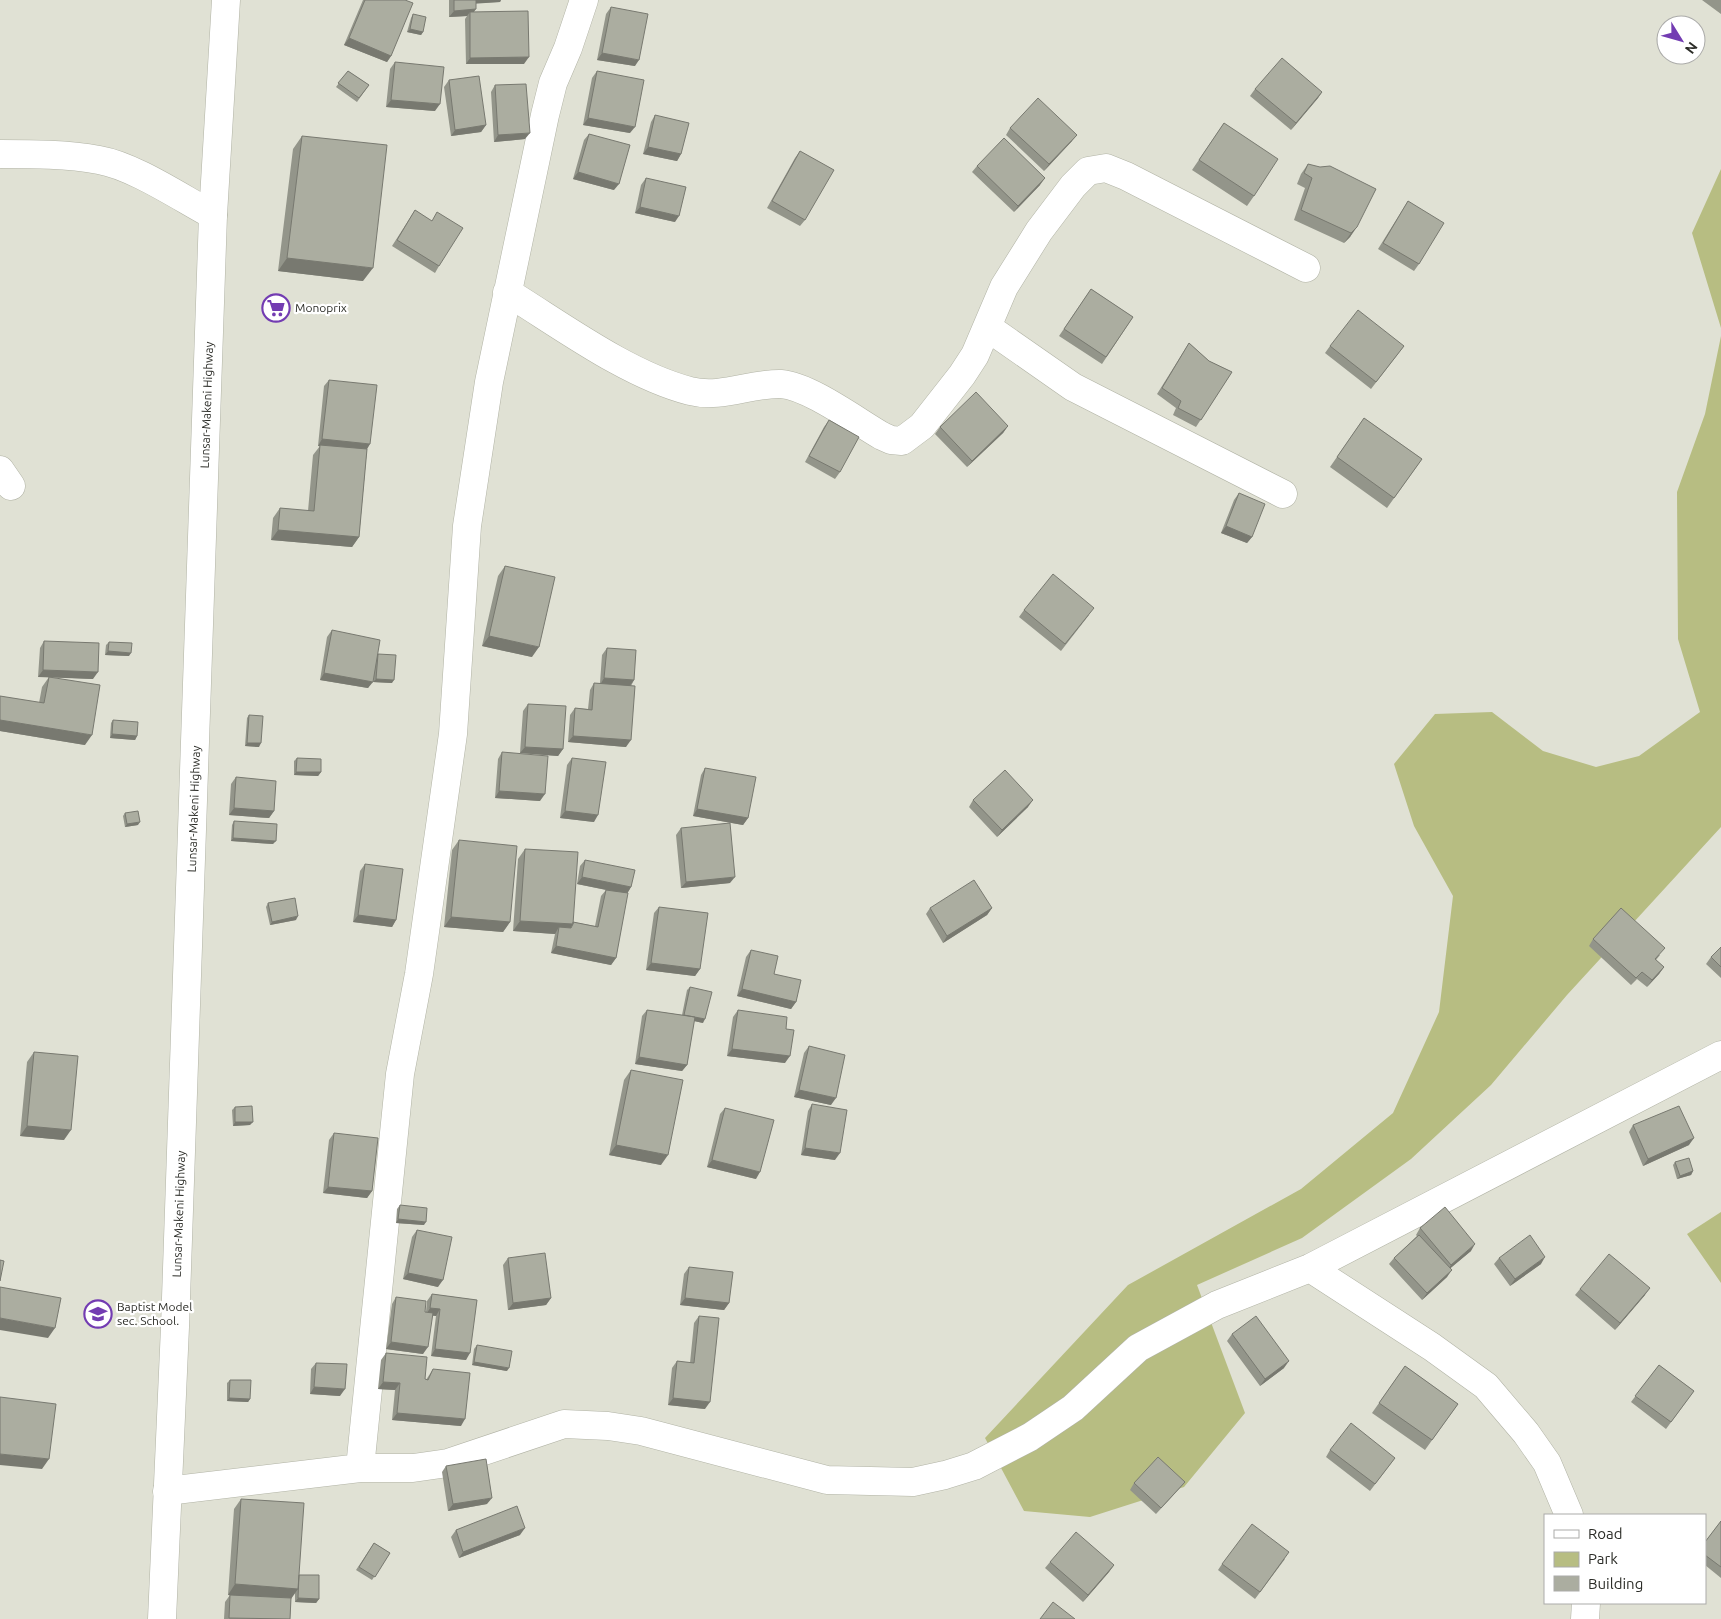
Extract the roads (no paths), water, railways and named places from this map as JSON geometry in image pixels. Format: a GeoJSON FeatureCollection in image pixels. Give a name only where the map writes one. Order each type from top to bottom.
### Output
{"type":"FeatureCollection","features":[{"type":"Feature","properties":{"kind":"street","name":"Lunsar-Makeni Highway"},"geometry":{"type":"LineString","coordinates":[[162,1619],[197,724],[213,215],[226,0]]}},
{"type":"Feature","properties":{"kind":"street"},"geometry":{"type":"LineString","coordinates":[[360,1468],[400,1074],[419,974],[454,734],[467,526],[489,382],[553,83],[568,48],[584,0]]}},
{"type":"Feature","properties":{"kind":"street"},"geometry":{"type":"LineString","coordinates":[[0,154],[49,155],[101,160],[138,174],[213,215]]}},
{"type":"Feature","properties":{"kind":"street"},"geometry":{"type":"LineString","coordinates":[[507,292],[599,351],[667,383],[692,392],[716,393],[780,384],[794,387],[808,392],[882,436],[902,441],[913,434],[927,419],[966,368],[987,327],[1004,287],[1039,231],[1074,186],[1088,172],[1106,168],[1126,176],[1306,268]]}},
{"type":"Feature","properties":{"kind":"street"},"geometry":{"type":"LineString","coordinates":[[987,327],[1072,387],[1283,494]]}},
{"type":"Feature","properties":{"kind":"street"},"geometry":{"type":"LineString","coordinates":[[167,1491],[360,1468],[413,1468],[448,1463],[564,1424],[608,1426],[641,1431],[827,1480],[913,1482],[945,1475],[974,1466],[1030,1437],[1073,1408],[1138,1348],[1217,1306],[1310,1268],[1721,1055]]}},
{"type":"Feature","properties":{"kind":"street"},"geometry":{"type":"LineString","coordinates":[[1310,1268],[1486,1386],[1526,1433],[1547,1463],[1569,1514]]}},
{"type":"Feature","properties":{"kind":"street"},"geometry":{"type":"LineString","coordinates":[[1585,1619],[1586,1604]]}},
{"type":"Feature","properties":{"kind":"place","name":"Monoprix"},"geometry":{"type":"Point","coordinates":[276,308]}},
{"type":"Feature","properties":{"kind":"place","name":"Baptist Model sec. School."},"geometry":{"type":"Point","coordinates":[98,1314]}}]}
